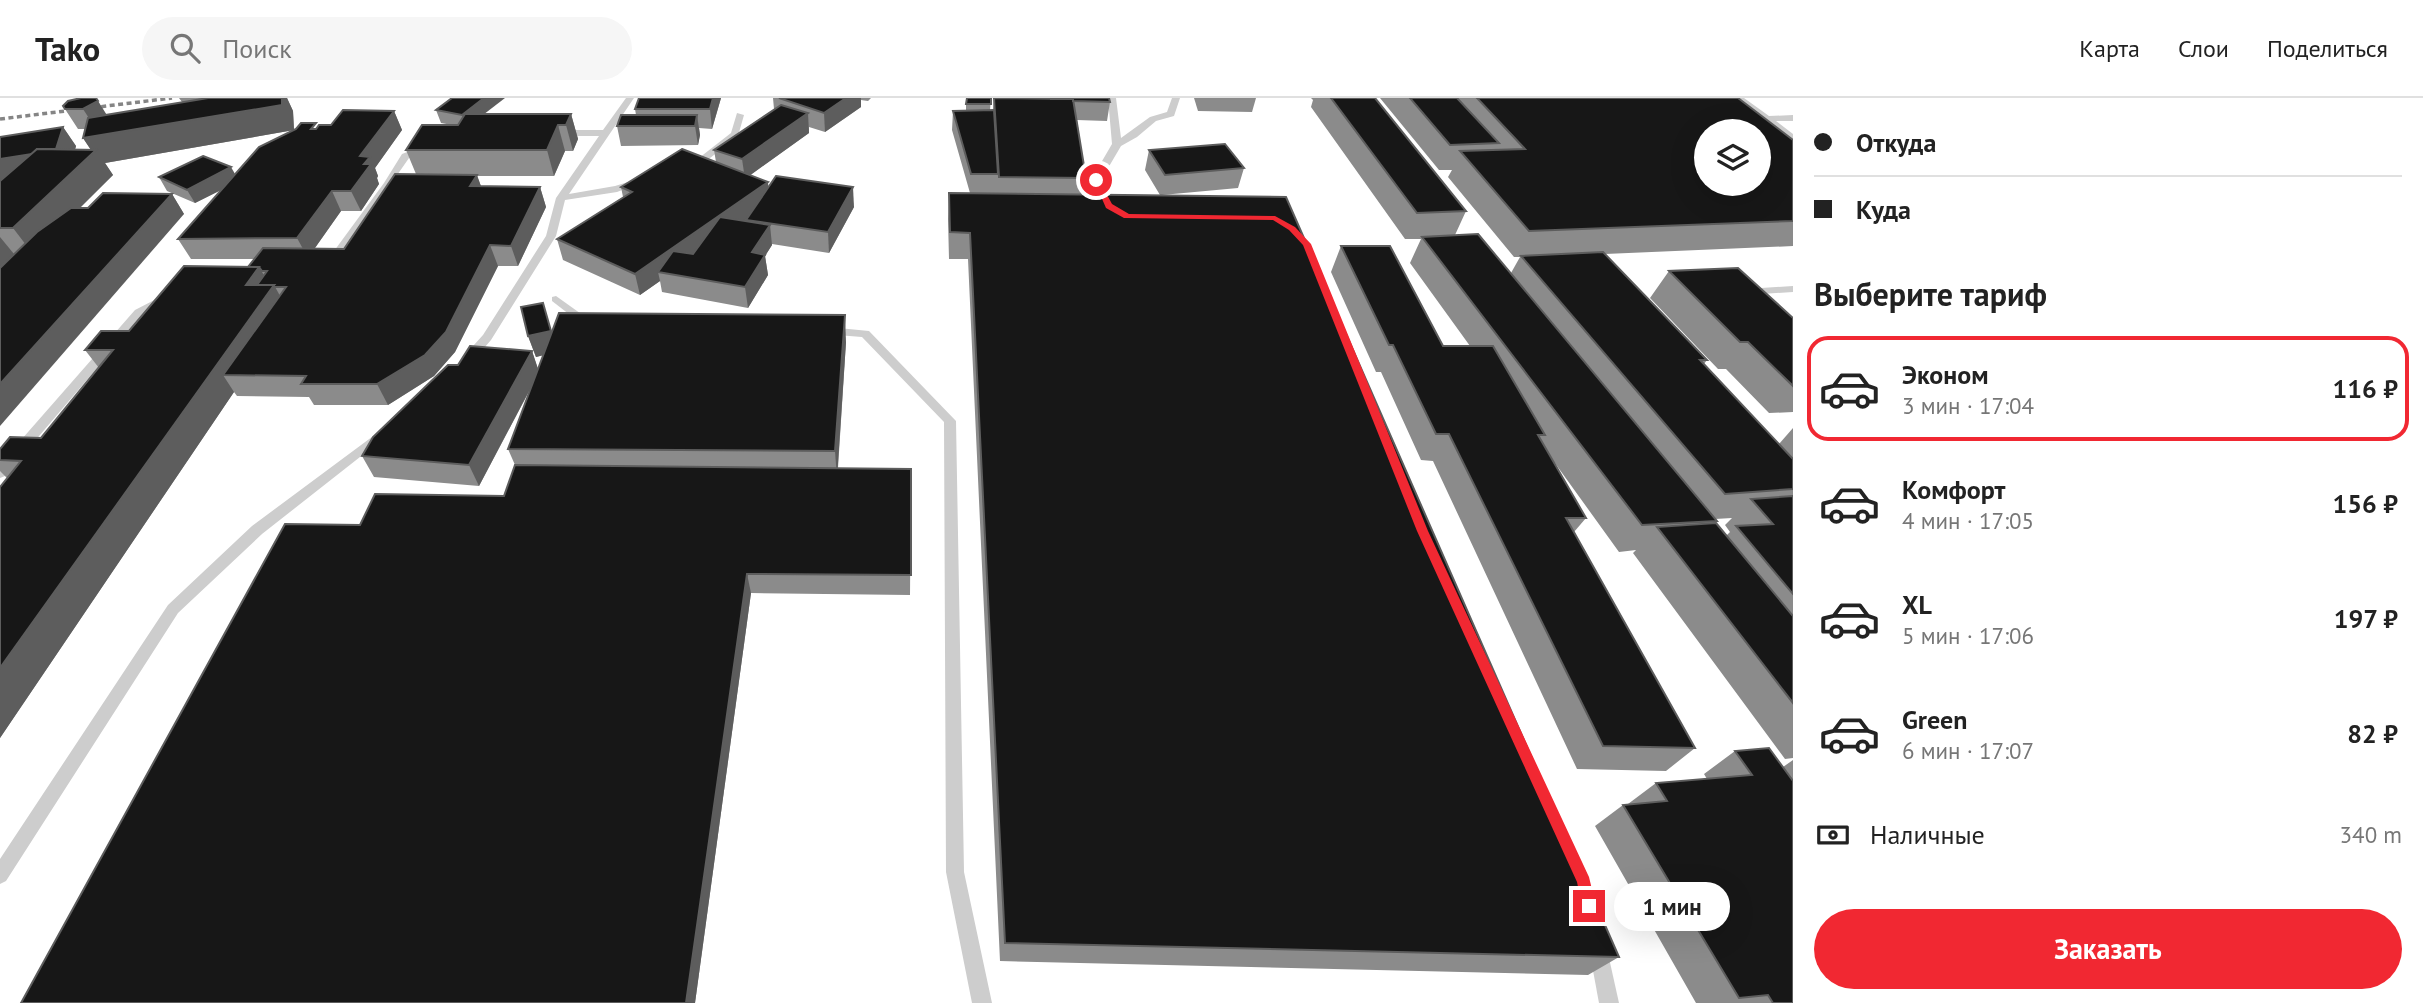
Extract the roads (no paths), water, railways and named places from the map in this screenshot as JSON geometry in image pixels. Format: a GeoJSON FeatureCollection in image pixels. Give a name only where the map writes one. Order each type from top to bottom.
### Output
{"type":"FeatureCollection","features":[{"type":"Feature","properties":{"kind":"lane"},"geometry":{"type":"LineString","coordinates":[[463,365],[487,337],[551,236],[561,198],[630,98]]}},
{"type":"Feature","properties":{"kind":"lane"},"geometry":{"type":"LineString","coordinates":[[1112,98],[1118,144]]}},
{"type":"Feature","properties":{"kind":"lane"},"geometry":{"type":"LineString","coordinates":[[1127,216],[1109,206],[1096,180],[1118,144],[1153,119],[1171,114],[1176,98]]}},
{"type":"Feature","properties":{"kind":"lane"},"geometry":{"type":"LineString","coordinates":[[1739,98],[1767,119],[1793,118]]}},
{"type":"Feature","properties":{"kind":"lane"},"geometry":{"type":"LineString","coordinates":[[672,171],[702,160],[735,134],[740,115]]}},
{"type":"Feature","properties":{"kind":"lane"},"geometry":{"type":"LineString","coordinates":[[1771,122],[1793,138]]}},
{"type":"Feature","properties":{"kind":"lane"},"geometry":{"type":"LineString","coordinates":[[545,133],[605,133]]}},
{"type":"Feature","properties":{"kind":"lane"},"geometry":{"type":"LineString","coordinates":[[331,262],[346,237],[390,184],[405,156],[434,145]]}},
{"type":"Feature","properties":{"kind":"lane"},"geometry":{"type":"LineString","coordinates":[[561,198],[617,189],[651,178]]}},
{"type":"Feature","properties":{"kind":"lane"},"geometry":{"type":"LineString","coordinates":[[1739,293],[1793,289]]}},
{"type":"Feature","properties":{"kind":"lane"},"geometry":{"type":"LineString","coordinates":[[0,473],[139,312],[172,293],[183,291]]}},
{"type":"Feature","properties":{"kind":"lane"},"geometry":{"type":"LineString","coordinates":[[556,299],[586,323],[598,324]]}},
{"type":"Feature","properties":{"kind":"lane"},"geometry":{"type":"LineString","coordinates":[[810,331],[865,334],[950,421],[955,872],[985,1002]]}},
{"type":"Feature","properties":{"kind":"lane"},"geometry":{"type":"LineString","coordinates":[[0,875],[173,608],[257,530],[394,425]]}},
{"type":"Feature","properties":{"kind":"lane"},"geometry":{"type":"LineString","coordinates":[[1595,936],[1609,1003]]}},
{"type":"Feature","properties":{"kind":"railway"},"geometry":{"type":"LineString","coordinates":[[0,119],[172,98]]}}]}
